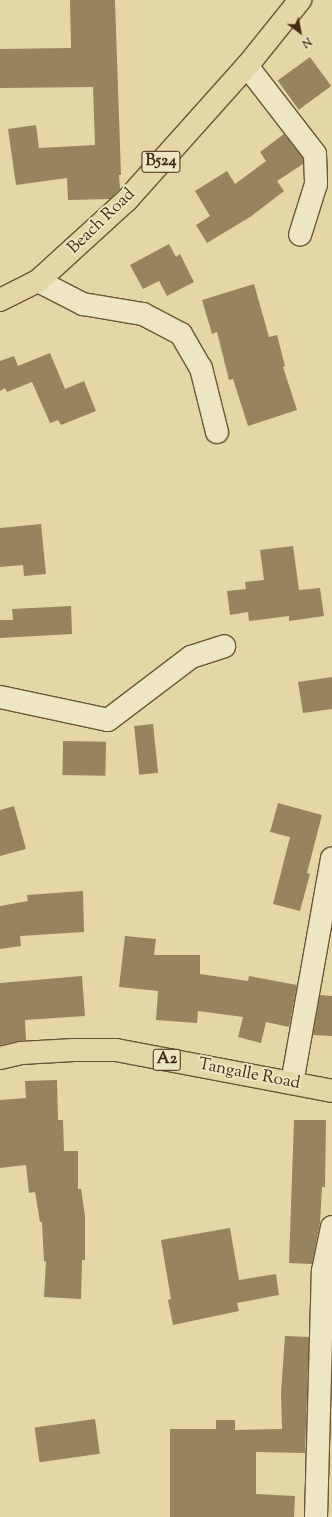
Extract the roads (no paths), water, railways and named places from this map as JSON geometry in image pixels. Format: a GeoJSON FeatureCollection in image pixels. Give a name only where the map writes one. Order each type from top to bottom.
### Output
{"type":"FeatureCollection","features":[{"type":"Feature","properties":{"kind":"main road","name":"Beach Road"},"geometry":{"type":"LineString","coordinates":[[0,300],[38,281],[127,200],[247,66],[300,0]]}},
{"type":"Feature","properties":{"kind":"main road","name":"Tangalle Road"},"geometry":{"type":"LineString","coordinates":[[0,1058],[20,1053],[116,1050],[332,1091]]}},
{"type":"Feature","properties":{"kind":"street"},"geometry":{"type":"LineString","coordinates":[[247,66],[315,154],[316,184],[300,235]]}},
{"type":"Feature","properties":{"kind":"street"},"geometry":{"type":"LineString","coordinates":[[38,281],[83,304],[143,314],[181,334],[201,368],[217,432]]}},
{"type":"Feature","properties":{"kind":"street"},"geometry":{"type":"LineString","coordinates":[[0,698],[108,720],[191,657],[224,646]]}},
{"type":"Feature","properties":{"kind":"street"},"geometry":{"type":"LineString","coordinates":[[292,1083],[332,859]]}},
{"type":"Feature","properties":{"kind":"street"},"geometry":{"type":"LineString","coordinates":[[316,1517],[323,1271],[332,1227]]}}]}
